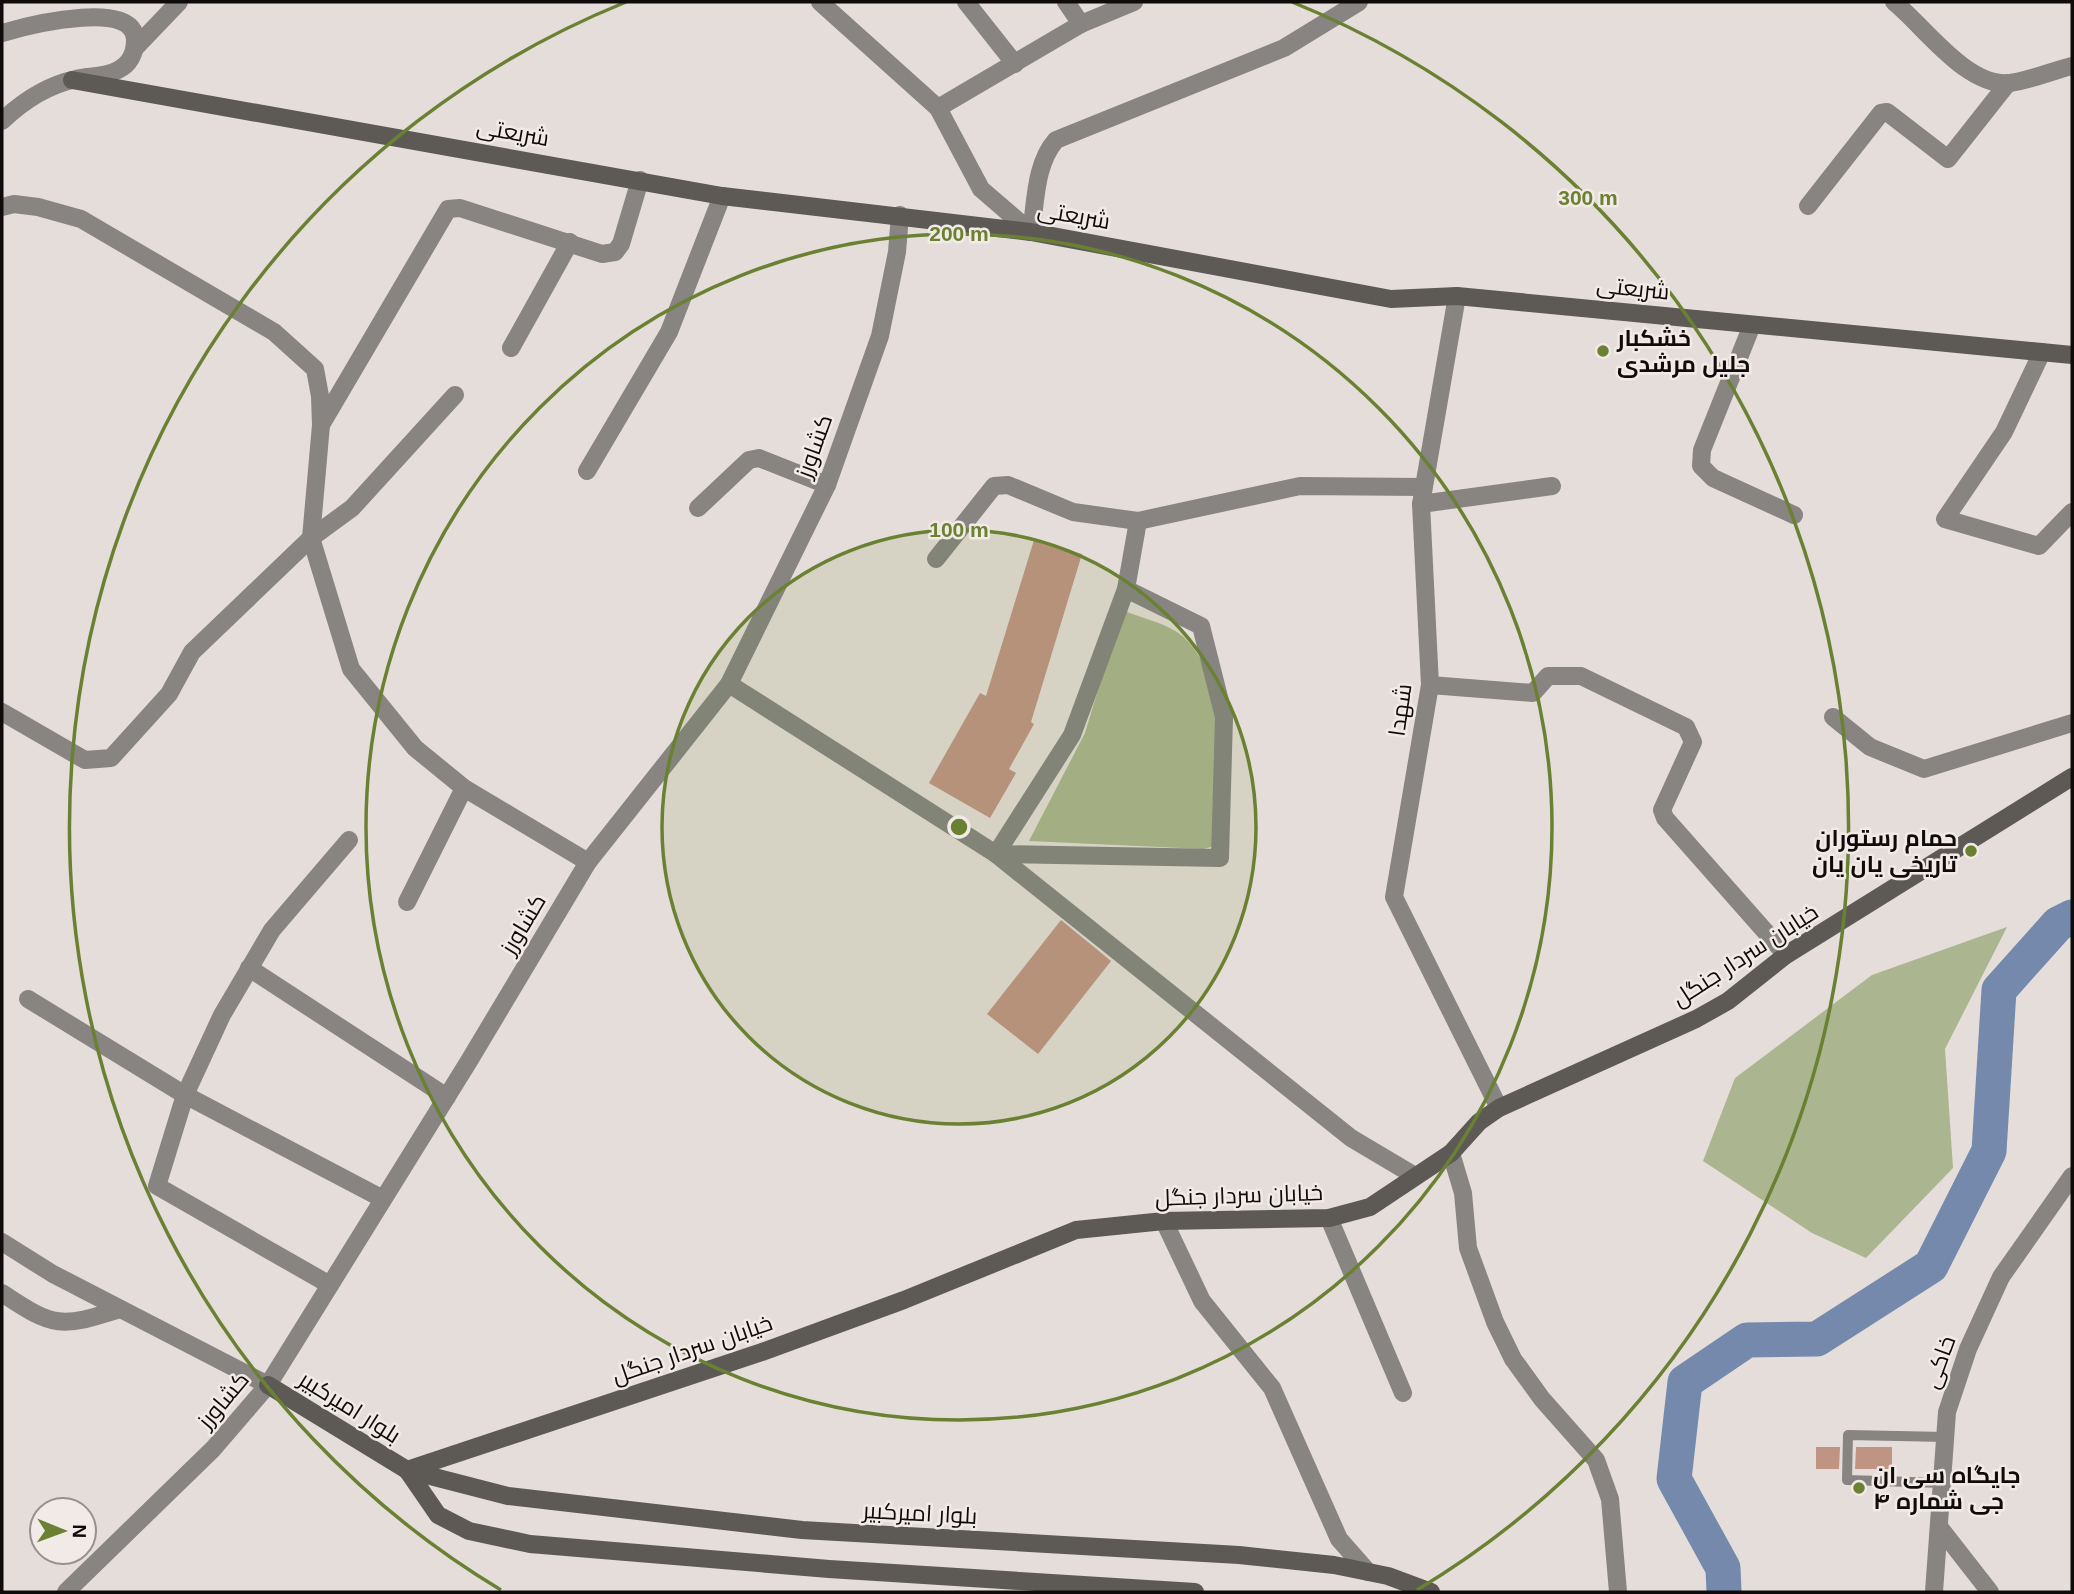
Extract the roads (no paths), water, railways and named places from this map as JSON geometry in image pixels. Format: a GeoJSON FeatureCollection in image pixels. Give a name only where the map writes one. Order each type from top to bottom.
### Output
{"type":"FeatureCollection","features":[{"type":"Feature","properties":{"kind":"main road","name":"شریعتی"},"geometry":{"type":"LineString","coordinates":[[72,80],[722,196],[1031,232],[1391,299],[1457,296],[2072,355]]}},
{"type":"Feature","properties":{"kind":"main road","name":"خیابان سردار جنگل"},"geometry":{"type":"LineString","coordinates":[[407,1471],[762,1352],[904,1300],[1076,1230],[1164,1221],[1329,1218],[1370,1207],[1451,1153],[1479,1122],[1499,1108],[1696,1020],[1728,1001],[1786,955],[2072,777]]}},
{"type":"Feature","properties":{"kind":"main road","name":"بلوار امیرکبیر"},"geometry":{"type":"LineString","coordinates":[[268,1385],[407,1471],[508,1496],[802,1531],[1239,1555],[1368,1572],[1388,1576],[1431,1592]]}},
{"type":"Feature","properties":{"kind":"main road","name":"بلوار امیرکبیر"},"geometry":{"type":"LineString","coordinates":[[407,1471],[439,1515],[469,1531],[530,1544],[829,1569],[1195,1592]]}},
{"type":"Feature","properties":{"kind":"street"},"geometry":{"type":"LineString","coordinates":[[2,33],[96,2],[112,4],[125,11],[135,31],[135,48],[130,61],[117,71],[72,80],[26,100],[2,121]]}},
{"type":"Feature","properties":{"kind":"street"},"geometry":{"type":"LineString","coordinates":[[135,48],[179,2]]}},
{"type":"Feature","properties":{"kind":"street"},"geometry":{"type":"LineString","coordinates":[[820,2],[938,108],[981,190],[1031,232]]}},
{"type":"Feature","properties":{"kind":"street"},"geometry":{"type":"LineString","coordinates":[[966,2],[1015,64]]}},
{"type":"Feature","properties":{"kind":"street"},"geometry":{"type":"LineString","coordinates":[[1066,2],[1081,24]]}},
{"type":"Feature","properties":{"kind":"street"},"geometry":{"type":"LineString","coordinates":[[938,108],[1081,24],[1134,2]]}},
{"type":"Feature","properties":{"kind":"street"},"geometry":{"type":"LineString","coordinates":[[1031,232],[1041,168],[1046,151],[1056,139],[1284,48],[1359,2]]}},
{"type":"Feature","properties":{"kind":"street"},"geometry":{"type":"LineString","coordinates":[[1894,2],[1966,70],[2008,83],[2072,65]]}},
{"type":"Feature","properties":{"kind":"street"},"geometry":{"type":"LineString","coordinates":[[1808,205],[1881,113],[1887,112],[1948,159],[2008,83]]}},
{"type":"Feature","properties":{"kind":"street"},"geometry":{"type":"LineString","coordinates":[[320,425],[448,209],[460,208],[602,254],[615,253],[621,244],[640,180]]}},
{"type":"Feature","properties":{"kind":"street"},"geometry":{"type":"LineString","coordinates":[[587,471],[669,332],[722,196]]}},
{"type":"Feature","properties":{"kind":"street"},"geometry":{"type":"LineString","coordinates":[[2,207],[14,204],[38,207],[81,219],[274,332],[315,369],[320,396],[320,425],[311,538],[351,668],[415,748],[464,789],[588,862]]}},
{"type":"Feature","properties":{"kind":"street","name":"کشاورز"},"geometry":{"type":"LineString","coordinates":[[66,1592],[213,1449],[268,1385],[447,1097],[588,862],[729,684],[827,485],[880,336],[897,252],[900,215]]}},
{"type":"Feature","properties":{"kind":"street"},"geometry":{"type":"LineString","coordinates":[[511,348],[570,242]]}},
{"type":"Feature","properties":{"kind":"street","name":"شهدا"},"geometry":{"type":"LineString","coordinates":[[1457,296],[1422,495],[1430,685],[1394,897],[1499,1108]]}},
{"type":"Feature","properties":{"kind":"street"},"geometry":{"type":"LineString","coordinates":[[1752,325],[1702,450],[1701,466],[1713,478],[1794,515]]}},
{"type":"Feature","properties":{"kind":"street"},"geometry":{"type":"LineString","coordinates":[[2042,352],[2004,432],[1945,519],[2039,546],[2072,512]]}},
{"type":"Feature","properties":{"kind":"street"},"geometry":{"type":"LineString","coordinates":[[2,712],[85,760],[111,758],[169,694],[192,652],[311,538],[352,508],[455,395]]}},
{"type":"Feature","properties":{"kind":"street"},"geometry":{"type":"LineString","coordinates":[[698,508],[749,460],[759,458],[827,485]]}},
{"type":"Feature","properties":{"kind":"street"},"geometry":{"type":"LineString","coordinates":[[936,559],[994,486],[1008,485],[1073,512],[1138,521],[1300,486],[1422,495],[1552,486]]}},
{"type":"Feature","properties":{"kind":"street"},"geometry":{"type":"LineString","coordinates":[[996,854],[1072,735],[1126,589],[1138,521]]}},
{"type":"Feature","properties":{"kind":"street"},"geometry":{"type":"LineString","coordinates":[[996,854],[1220,858],[1224,717],[1201,626],[1126,589]]}},
{"type":"Feature","properties":{"kind":"street"},"geometry":{"type":"LineString","coordinates":[[1430,685],[1533,693],[1548,676],[1581,676],[1686,727],[1693,742],[1665,799],[1662,810],[1665,818],[1786,955]]}},
{"type":"Feature","properties":{"kind":"street"},"geometry":{"type":"LineString","coordinates":[[729,684],[996,854],[1351,1138],[1415,1176]]}},
{"type":"Feature","properties":{"kind":"street"},"geometry":{"type":"LineString","coordinates":[[1833,717],[1870,747],[1924,769],[2072,723]]}},
{"type":"Feature","properties":{"kind":"street"},"geometry":{"type":"LineString","coordinates":[[407,902],[464,789]]}},
{"type":"Feature","properties":{"kind":"street"},"geometry":{"type":"LineString","coordinates":[[330,1285],[157,1186],[185,1095],[222,1015],[272,930],[349,840]]}},
{"type":"Feature","properties":{"kind":"street"},"geometry":{"type":"LineString","coordinates":[[249,968],[447,1097]]}},
{"type":"Feature","properties":{"kind":"street"},"geometry":{"type":"LineString","coordinates":[[28,999],[185,1095],[383,1199]]}},
{"type":"Feature","properties":{"kind":"street"},"geometry":{"type":"LineString","coordinates":[[1451,1153],[1463,1194],[1468,1248],[1495,1322],[1513,1359],[1534,1389],[1596,1460],[1610,1499],[1618,1592]]}},
{"type":"Feature","properties":{"kind":"street","name":"خاکی"},"geometry":{"type":"LineString","coordinates":[[1934,1592],[1947,1412],[1964,1361],[2001,1276],[2072,1176]]}},
{"type":"Feature","properties":{"kind":"street"},"geometry":{"type":"LineString","coordinates":[[1329,1218],[1403,1393]]}},
{"type":"Feature","properties":{"kind":"street"},"geometry":{"type":"LineString","coordinates":[[1164,1221],[1202,1301],[1272,1388],[1339,1539],[1368,1572]]}},
{"type":"Feature","properties":{"kind":"street"},"geometry":{"type":"LineString","coordinates":[[2,1242],[53,1274],[268,1385]]}},
{"type":"Feature","properties":{"kind":"street"},"geometry":{"type":"LineString","coordinates":[[2,1293],[37,1317],[73,1324],[120,1309]]}},
{"type":"Feature","properties":{"kind":"street"},"geometry":{"type":"LineString","coordinates":[[1940,1528],[1990,1592]]}},
{"type":"Feature","properties":{"kind":"lane"},"geometry":{"type":"LineString","coordinates":[[1943,1483],[1847,1480],[1848,1435],[1946,1437]]}},
{"type":"Feature","properties":{"kind":"waterway"},"geometry":{"type":"LineString","coordinates":[[1724,1592],[1723,1568],[1674,1479],[1685,1382],[1747,1340],[1817,1339],[1931,1266],[1989,1151],[1999,990],[2058,924],[2072,917]]}},
{"type":"Feature","properties":{"kind":"place","name":"خشکبار جلیل مرشدی"},"geometry":{"type":"Point","coordinates":[1603,351]}},
{"type":"Feature","properties":{"kind":"place","name":"حمام رستوران تاریخی یان یان"},"geometry":{"type":"Point","coordinates":[1971,851]}},
{"type":"Feature","properties":{"kind":"place","name":"جایگاه سی ان جی شماره ۴"},"geometry":{"type":"Point","coordinates":[1859,1488]}}]}
